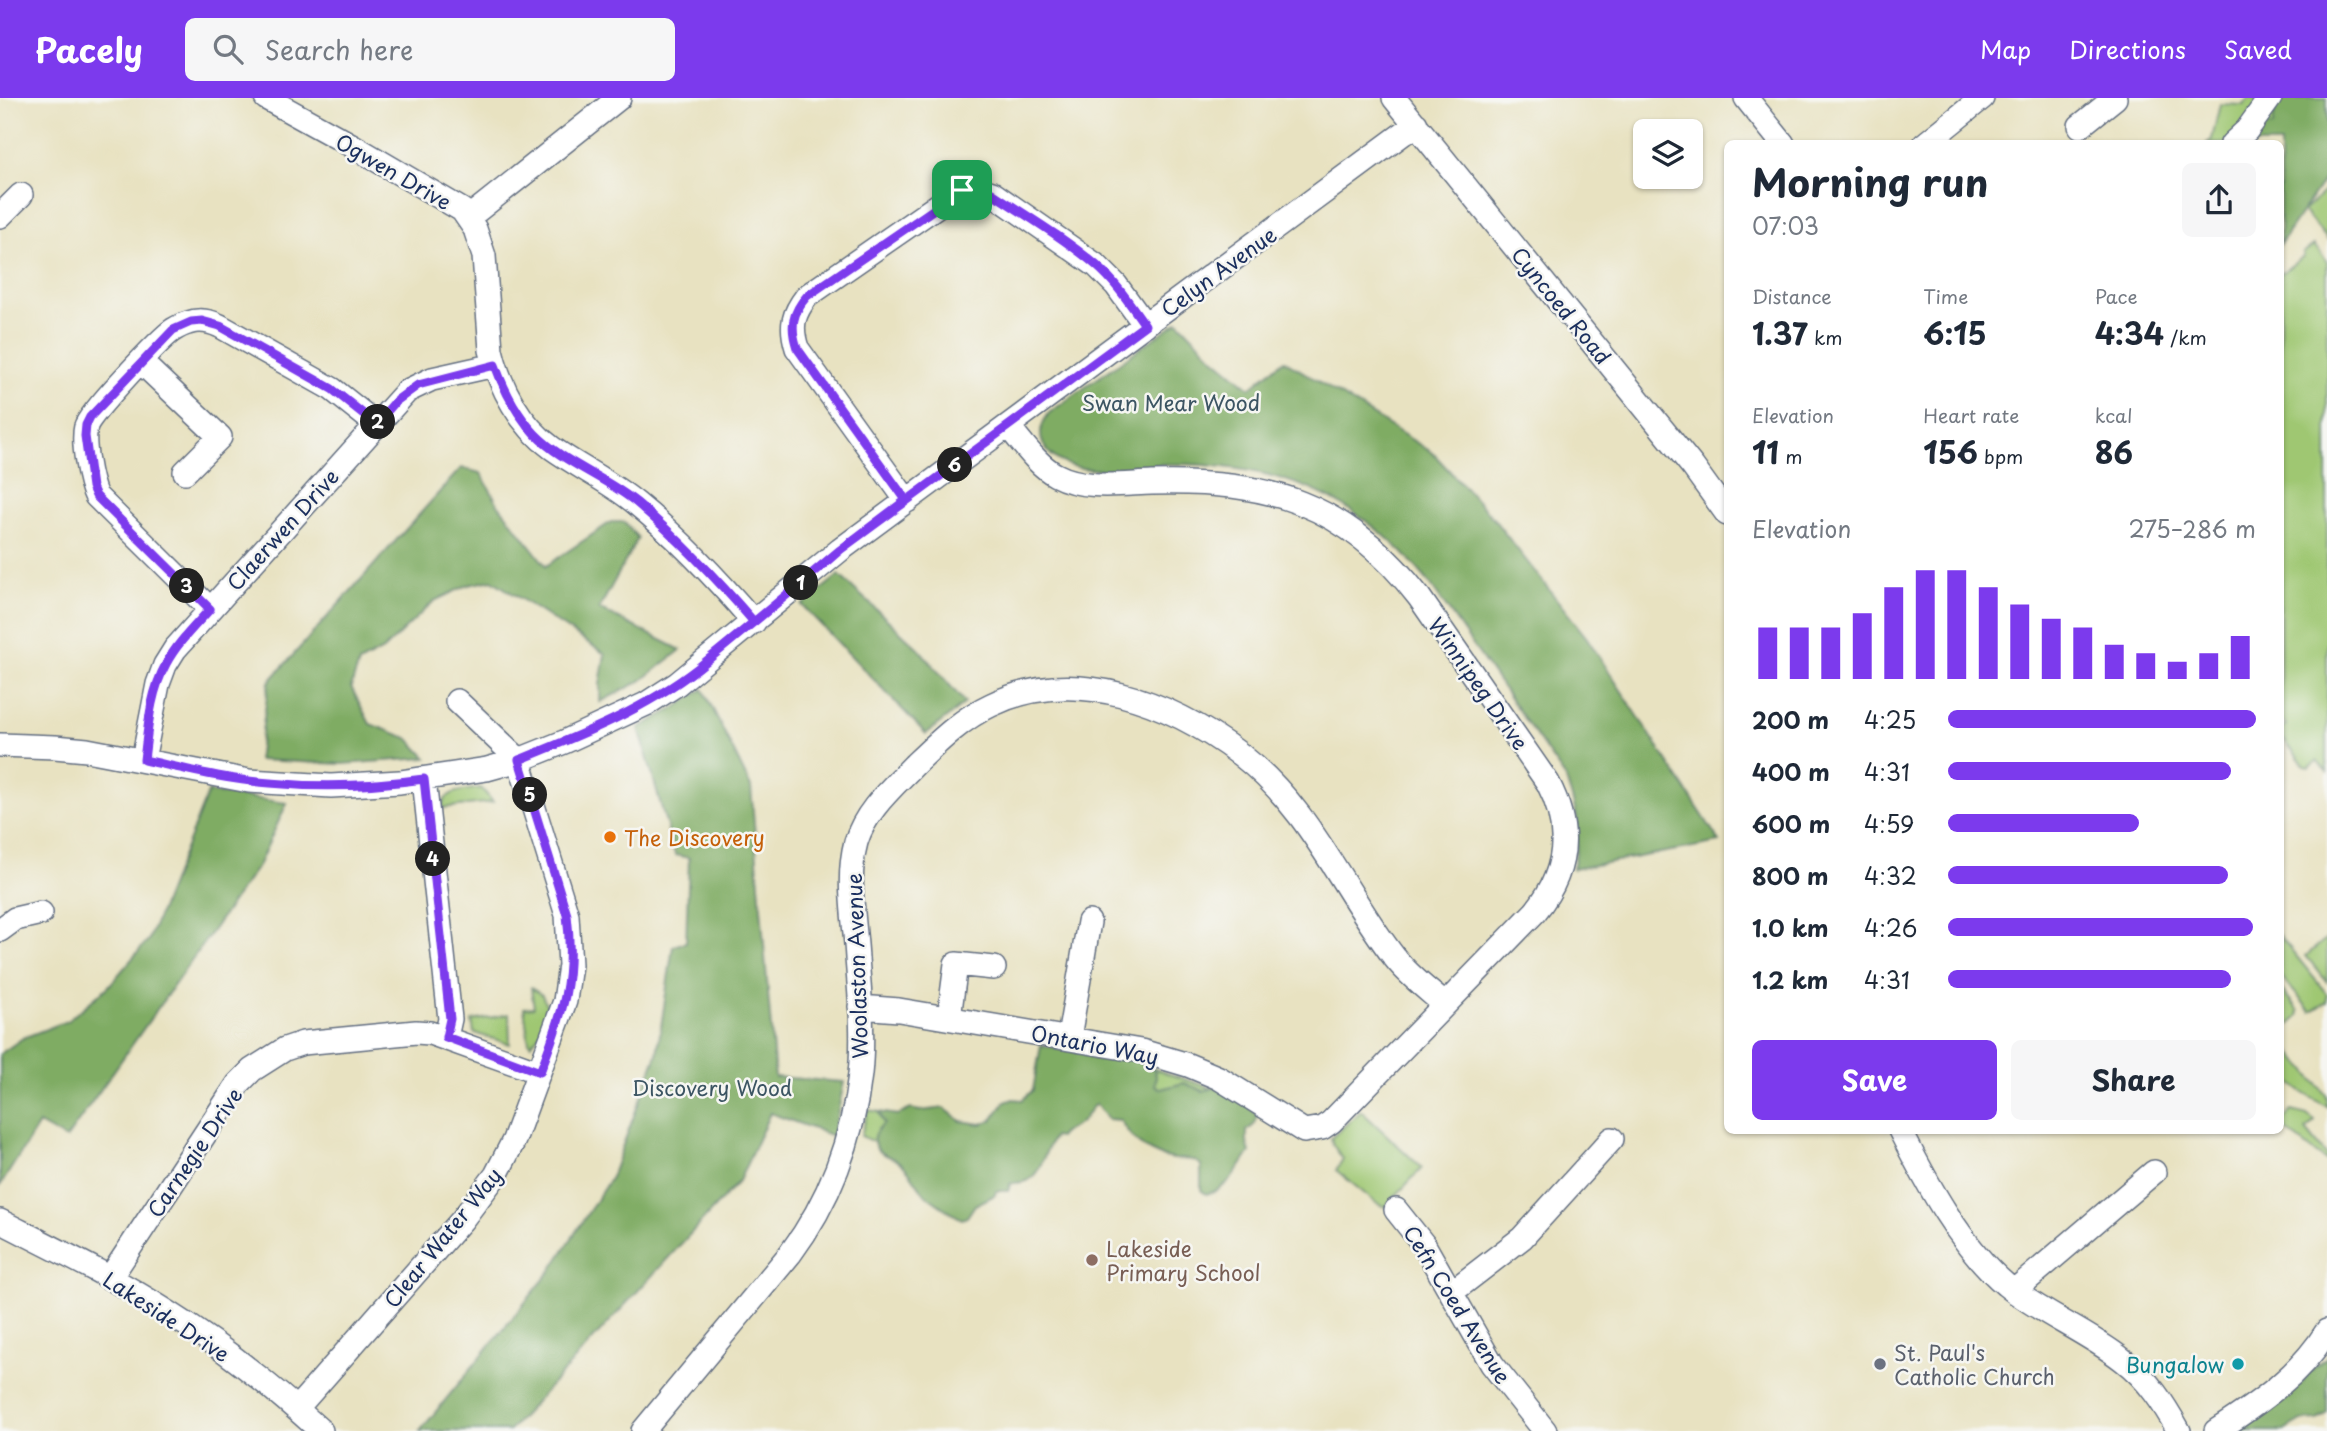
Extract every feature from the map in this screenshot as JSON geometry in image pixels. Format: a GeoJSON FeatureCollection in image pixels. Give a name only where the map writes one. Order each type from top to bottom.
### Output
{"type":"FeatureCollection","features":[{"type":"Feature","properties":{"kind":"street"},"geometry":{"type":"LineString","coordinates":[[468,218],[619,98]]}},
{"type":"Feature","properties":{"kind":"street","name":"Cyncoed Road"},"geometry":{"type":"LineString","coordinates":[[1394,98],[1693,467],[1724,510]]}},
{"type":"Feature","properties":{"kind":"street"},"geometry":{"type":"LineString","coordinates":[[1746,98],[1780,140]]}},
{"type":"Feature","properties":{"kind":"street"},"geometry":{"type":"LineString","coordinates":[[1929,140],[1982,98]]}},
{"type":"Feature","properties":{"kind":"street"},"geometry":{"type":"LineString","coordinates":[[2236,140],[2270,98]]}},
{"type":"Feature","properties":{"kind":"street","name":"Ogwen Drive"},"geometry":{"type":"LineString","coordinates":[[280,102],[453,204],[468,218],[480,240],[484,256],[491,350],[508,396],[536,435],[635,502],[691,553],[754,622]]}},
{"type":"Feature","properties":{"kind":"street"},"geometry":{"type":"LineString","coordinates":[[2080,126],[2101,102]]}},
{"type":"Feature","properties":{"kind":"street","name":"Celyn Avenue"},"geometry":{"type":"LineString","coordinates":[[0,746],[55,747],[270,783],[368,785],[487,769],[519,760],[646,704],[677,684],[840,550],[1416,124]]}},
{"type":"Feature","properties":{"kind":"street"},"geometry":{"type":"LineString","coordinates":[[906,500],[797,348],[792,321],[807,296],[950,197],[962,190],[979,188],[992,193],[1097,266],[1116,285],[1145,325]]}},
{"type":"Feature","properties":{"kind":"street"},"geometry":{"type":"LineString","coordinates":[[0,216],[21,195]]}},
{"type":"Feature","properties":{"kind":"street"},"geometry":{"type":"LineString","coordinates":[[210,609],[103,504],[92,487],[85,436],[86,425],[97,408],[173,330],[191,322],[213,323],[332,389],[376,424]]}},
{"type":"Feature","properties":{"kind":"street"},"geometry":{"type":"LineString","coordinates":[[141,362],[220,437],[185,472]]}},
{"type":"Feature","properties":{"kind":"street","name":"Claerwen Drive"},"geometry":{"type":"LineString","coordinates":[[144,760],[152,702],[165,665],[210,609],[401,396],[418,385],[495,365]]}},
{"type":"Feature","properties":{"kind":"street","name":"Winnipeg Drive"},"geometry":{"type":"LineString","coordinates":[[1008,425],[1048,470],[1067,480],[1095,484],[1222,484],[1260,489],[1307,505],[1343,525],[1402,574],[1548,783],[1556,800],[1564,834],[1559,869],[1546,899],[1331,1122],[1312,1131]]}},
{"type":"Feature","properties":{"kind":"street","name":"Woolaston Avenue"},"geometry":{"type":"LineString","coordinates":[[643,1431],[790,1254],[823,1201],[838,1168],[854,1110],[860,1073],[860,1007],[852,866],[856,842],[868,816],[926,754],[978,711],[1009,697],[1051,688],[1073,687],[1121,694],[1169,711],[1212,736],[1261,771],[1300,813],[1396,959],[1444,1004]]}},
{"type":"Feature","properties":{"kind":"street"},"geometry":{"type":"LineString","coordinates":[[457,701],[519,760]]}},
{"type":"Feature","properties":{"kind":"street","name":"Clear Water Way"},"geometry":{"type":"LineString","coordinates":[[296,1408],[485,1192],[506,1159],[565,1001],[570,965],[567,915],[519,760]]}},
{"type":"Feature","properties":{"kind":"street"},"geometry":{"type":"LineString","coordinates":[[424,779],[450,1019],[446,1037]]}},
{"type":"Feature","properties":{"kind":"street"},"geometry":{"type":"LineString","coordinates":[[0,930],[15,919],[41,913]]}},
{"type":"Feature","properties":{"kind":"street"},"geometry":{"type":"LineString","coordinates":[[1069,1037],[1089,922]]}},
{"type":"Feature","properties":{"kind":"street"},"geometry":{"type":"LineString","coordinates":[[949,1018],[956,964],[994,968]]}},
{"type":"Feature","properties":{"kind":"street","name":"Ontario Way"},"geometry":{"type":"LineString","coordinates":[[860,1007],[899,1010],[1140,1051],[1206,1072],[1255,1099],[1295,1127],[1312,1131]]}},
{"type":"Feature","properties":{"kind":"street","name":"Carnegie Drive"},"geometry":{"type":"LineString","coordinates":[[110,1278],[238,1084],[267,1058],[285,1049],[321,1040],[415,1032],[446,1037],[540,1072]]}},
{"type":"Feature","properties":{"kind":"street"},"geometry":{"type":"LineString","coordinates":[[1902,1134],[1926,1179],[1971,1247],[1997,1276],[2014,1291],[2124,1360],[2153,1389],[2179,1431]]}},
{"type":"Feature","properties":{"kind":"street"},"geometry":{"type":"LineString","coordinates":[[1452,1292],[1522,1238],[1612,1139]]}},
{"type":"Feature","properties":{"kind":"street"},"geometry":{"type":"LineString","coordinates":[[2014,1291],[2154,1172]]}},
{"type":"Feature","properties":{"kind":"street","name":"Cefn Coed Avenue"},"geometry":{"type":"LineString","coordinates":[[1396,1210],[1424,1245],[1492,1364],[1545,1431]]}},
{"type":"Feature","properties":{"kind":"street","name":"Lakeside Drive"},"geometry":{"type":"LineString","coordinates":[[0,1221],[110,1278],[195,1330],[296,1408],[321,1431]]}},
{"type":"Feature","properties":{"kind":"street"},"geometry":{"type":"LineString","coordinates":[[2216,1431],[2281,1385],[2305,1362],[2327,1331]]}},
{"type":"Feature","properties":{"kind":"green space"},"geometry":{"type":"Polygon","coordinates":[[[2249,98],[2279,98],[2273,126],[2254,133],[2253,140],[2211,140],[2220,104],[2244,105],[2249,98]]]}},
{"type":"Feature","properties":{"kind":"green space"},"geometry":{"type":"Polygon","coordinates":[[[2279,98],[2327,98],[2327,175],[2284,238],[2284,140],[2253,140],[2254,133],[2262,127],[2273,126],[2279,98]]]}},
{"type":"Feature","properties":{"kind":"green space"},"geometry":{"type":"Polygon","coordinates":[[[2327,190],[2327,239],[2303,211],[2327,190]]]}},
{"type":"Feature","properties":{"kind":"green space"},"geometry":{"type":"Polygon","coordinates":[[[2314,245],[2327,262],[2327,772],[2317,761],[2309,767],[2305,766],[2284,740],[2284,271],[2304,256],[2303,253],[2314,245]]]}},
{"type":"Feature","properties":{"kind":"green space","name":"Swan Mear Wood"},"geometry":{"type":"Polygon","coordinates":[[[1178,321],[1214,358],[1250,388],[1284,360],[1433,453],[1492,517],[1587,638],[1720,842],[1573,869],[1577,823],[1565,777],[1428,581],[1402,552],[1374,527],[1345,507],[1314,491],[1247,470],[1171,464],[1092,469],[1070,465],[1053,456],[1046,449],[1041,433],[1049,413],[1178,321]]]}},
{"type":"Feature","properties":{"kind":"green space"},"geometry":{"type":"Polygon","coordinates":[[[461,468],[481,473],[498,504],[546,566],[611,522],[624,522],[638,538],[599,609],[681,650],[641,681],[600,702],[605,654],[492,580],[468,585],[434,601],[383,650],[359,663],[351,687],[370,724],[408,738],[427,758],[342,764],[258,760],[269,682],[461,468]]]}},
{"type":"Feature","properties":{"kind":"green space"},"geometry":{"type":"Polygon","coordinates":[[[839,575],[919,649],[965,703],[926,734],[802,605],[839,575]]]}},
{"type":"Feature","properties":{"kind":"green space","name":"Discovery Wood"},"geometry":{"type":"Polygon","coordinates":[[[703,689],[751,787],[775,1077],[844,1082],[833,1136],[770,1113],[739,1181],[509,1431],[420,1431],[550,1272],[611,1177],[657,1054],[673,946],[686,942],[689,858],[675,855],[639,728],[703,689]]]}},
{"type":"Feature","properties":{"kind":"green space"},"geometry":{"type":"Polygon","coordinates":[[[481,788],[493,802],[442,808],[451,794],[481,788]]]}},
{"type":"Feature","properties":{"kind":"green space"},"geometry":{"type":"Polygon","coordinates":[[[208,792],[287,803],[259,864],[66,1139],[39,1124],[0,1186],[0,1054],[23,1038],[67,1021],[108,987],[149,939],[208,792]]]}},
{"type":"Feature","properties":{"kind":"green space"},"geometry":{"type":"Polygon","coordinates":[[[2327,938],[2327,982],[2306,956],[2327,938]]]}},
{"type":"Feature","properties":{"kind":"green space"},"geometry":{"type":"Polygon","coordinates":[[[2284,941],[2327,994],[2327,1002],[2311,1012],[2284,980],[2284,941]]]}},
{"type":"Feature","properties":{"kind":"green space"},"geometry":{"type":"Polygon","coordinates":[[[531,988],[542,995],[549,1010],[544,1029],[531,1044],[524,1008],[534,1007],[531,988]]]}},
{"type":"Feature","properties":{"kind":"green space"},"geometry":{"type":"Polygon","coordinates":[[[2284,993],[2299,1011],[2298,1017],[2289,1025],[2284,1022],[2284,993]]]}},
{"type":"Feature","properties":{"kind":"green space"},"geometry":{"type":"Polygon","coordinates":[[[509,1014],[510,1044],[474,1033],[472,1021],[509,1014]]]}},
{"type":"Feature","properties":{"kind":"green space"},"geometry":{"type":"Polygon","coordinates":[[[1041,1045],[1138,1061],[1154,1069],[1155,1085],[1161,1089],[1184,1083],[1203,1091],[1224,1085],[1258,1115],[1255,1124],[1247,1131],[1250,1152],[1226,1183],[1214,1192],[1206,1194],[1201,1190],[1201,1165],[1191,1160],[1174,1159],[1149,1151],[1130,1134],[1120,1120],[1108,1119],[1096,1104],[1081,1122],[1059,1138],[1054,1137],[1032,1177],[1025,1182],[1010,1184],[1008,1191],[996,1191],[995,1195],[975,1205],[967,1217],[962,1219],[926,1195],[903,1165],[880,1152],[875,1146],[875,1134],[884,1124],[879,1112],[898,1115],[911,1109],[920,1111],[944,1108],[961,1121],[981,1124],[992,1120],[1005,1102],[1022,1100],[1033,1090],[1041,1045]]]}},
{"type":"Feature","properties":{"kind":"green space"},"geometry":{"type":"Polygon","coordinates":[[[2290,1051],[2327,1096],[2327,1107],[2284,1077],[2284,1055],[2290,1051]]]}},
{"type":"Feature","properties":{"kind":"green space"},"geometry":{"type":"Polygon","coordinates":[[[1152,1068],[1214,1089],[1203,1091],[1184,1083],[1161,1089],[1155,1085],[1152,1068]]]}},
{"type":"Feature","properties":{"kind":"green space"},"geometry":{"type":"Polygon","coordinates":[[[868,1110],[879,1112],[884,1124],[874,1136],[874,1142],[861,1136],[868,1110]]]}},
{"type":"Feature","properties":{"kind":"green space"},"geometry":{"type":"Polygon","coordinates":[[[1361,1111],[1422,1168],[1385,1207],[1376,1203],[1336,1170],[1343,1159],[1331,1138],[1361,1111]]]}},
{"type":"Feature","properties":{"kind":"green space"},"geometry":{"type":"Polygon","coordinates":[[[2291,1111],[2307,1115],[2315,1121],[2306,1130],[2327,1156],[2327,1162],[2284,1128],[2284,1122],[2291,1111]]]}},
{"type":"Feature","properties":{"kind":"green space"},"geometry":{"type":"Polygon","coordinates":[[[2327,1357],[2327,1413],[2317,1420],[2302,1421],[2285,1431],[2230,1431],[2303,1382],[2309,1372],[2327,1357]]]}},
{"type":"Feature","properties":{"kind":"place","name":"The Discovery"},"geometry":{"type":"Point","coordinates":[610,837]}},
{"type":"Feature","properties":{"kind":"place","name":"Lakeside Primary School"},"geometry":{"type":"Point","coordinates":[1092,1260]}},
{"type":"Feature","properties":{"kind":"place","name":"St. Paul's Catholic Church"},"geometry":{"type":"Point","coordinates":[1880,1364]}},
{"type":"Feature","properties":{"kind":"place","name":"Bungalow"},"geometry":{"type":"Point","coordinates":[2238,1364]}},
{"type":"Feature","properties":{"kind":"route"},"geometry":{"type":"LineString","coordinates":[[962,190],[807,296],[798,307],[792,321],[797,348],[906,500],[840,550],[754,622],[691,553],[656,520],[624,493],[536,435],[508,396],[495,365],[432,379],[418,385],[396,401],[376,424],[332,389],[220,326],[202,321],[191,322],[173,330],[97,408],[86,425],[85,436],[92,487],[96,496],[210,609],[165,665],[152,702],[144,760],[270,783],[331,786],[424,779],[450,1019],[446,1037],[540,1072],[568,989],[570,940],[567,915],[519,760],[626,714],[677,684],[698,668],[823,565],[840,550],[1145,325],[1116,285],[1077,251],[992,193],[979,188],[962,190]]}}]}
